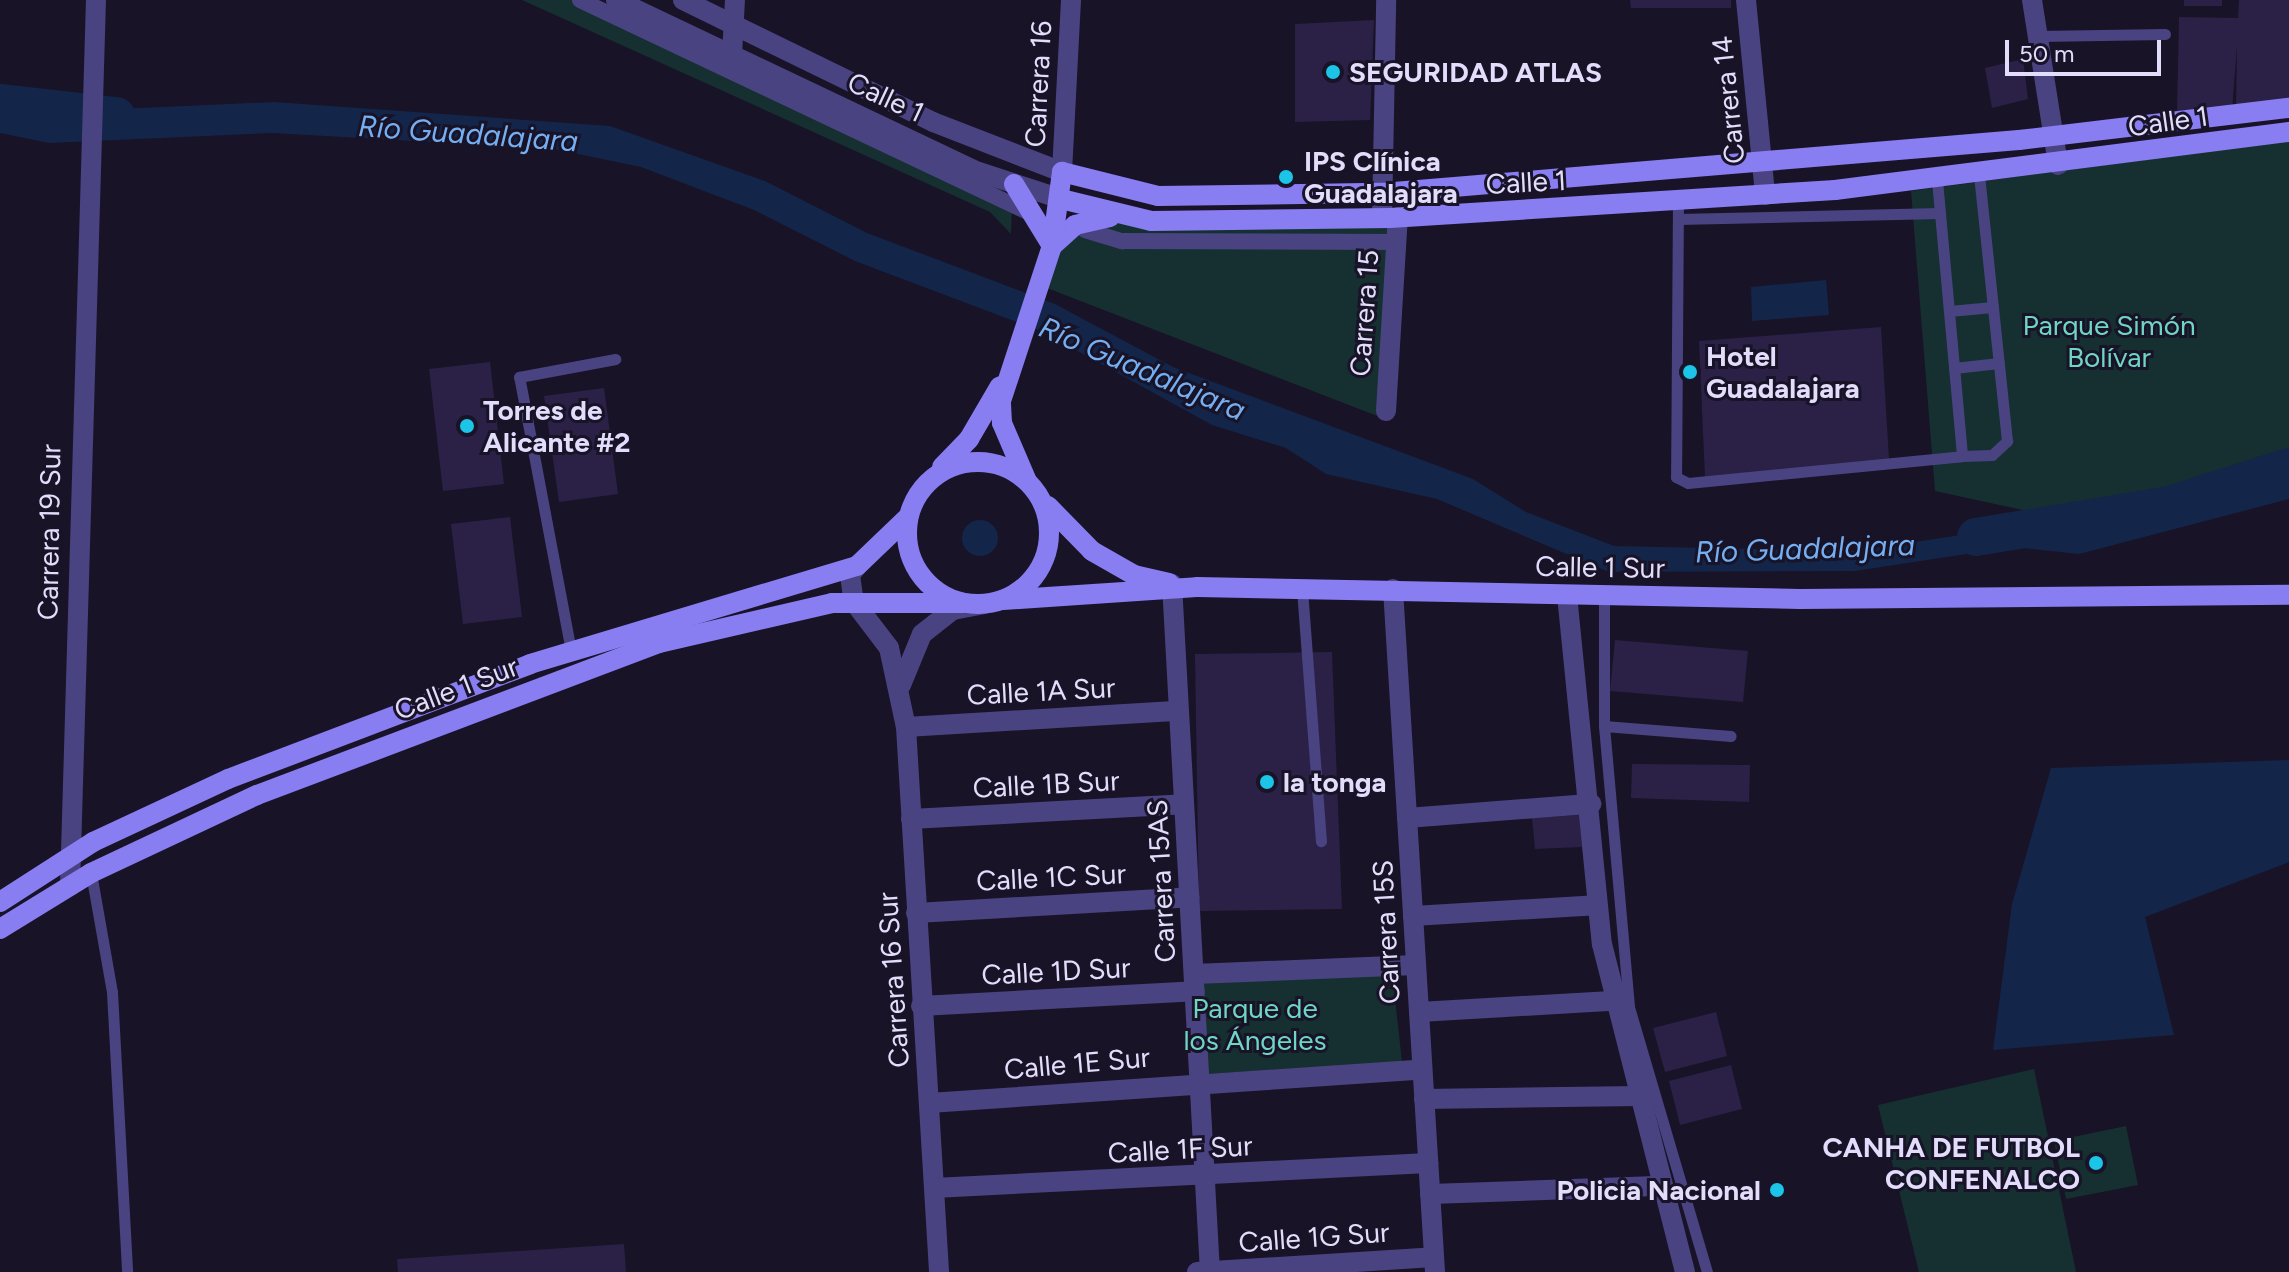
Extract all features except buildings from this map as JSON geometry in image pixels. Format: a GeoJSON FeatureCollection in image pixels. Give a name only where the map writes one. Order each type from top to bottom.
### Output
{"type":"FeatureCollection","features":[{"type":"Feature","properties":{"kind":"main road","name":"Calle 1"},"geometry":{"type":"LineString","coordinates":[[1062,172],[1158,196],[1382,193],[1763,164],[2054,136],[2289,108]]}},
{"type":"Feature","properties":{"kind":"main road","name":"Calle 1"},"geometry":{"type":"LineString","coordinates":[[1061,199],[1128,218],[1235,224],[1678,210],[1765,195],[1979,175],[2289,132]]}},
{"type":"Feature","properties":{"kind":"main road"},"geometry":{"type":"LineString","coordinates":[[1006,376],[1002,423],[1026,479],[1041,498],[1048,518],[1044,560],[983,602],[926,583],[913,563],[907,518],[930,479],[969,439],[1006,376],[1052,248],[1061,199],[1062,172]]}},
{"type":"Feature","properties":{"kind":"main road"},"geometry":{"type":"LineString","coordinates":[[1014,184],[1041,218],[1052,248]]}},
{"type":"Feature","properties":{"kind":"main road"},"geometry":{"type":"LineString","coordinates":[[1052,248],[1095,216],[1128,218]]}},
{"type":"Feature","properties":{"kind":"main road"},"geometry":{"type":"LineString","coordinates":[[930,479],[965,462],[986,461],[1026,479]]}},
{"type":"Feature","properties":{"kind":"main road","name":"Calle 1 Sur"},"geometry":{"type":"LineString","coordinates":[[1041,498],[1092,551],[1134,575],[1172,586]]}},
{"type":"Feature","properties":{"kind":"main road","name":"Calle 1 Sur"},"geometry":{"type":"LineString","coordinates":[[0,902],[71,856],[228,779],[571,651],[857,566],[907,518]]}},
{"type":"Feature","properties":{"kind":"main road","name":"Calle 1 Sur"},"geometry":{"type":"LineString","coordinates":[[0,929],[91,873],[257,795],[517,693],[659,643],[854,602],[983,602],[1172,586],[1604,596],[2289,595]]}},
{"type":"Feature","properties":{"kind":"street"},"geometry":{"type":"LineString","coordinates":[[580,0],[1041,218]]}},
{"type":"Feature","properties":{"kind":"street","name":"Calle 1"},"geometry":{"type":"LineString","coordinates":[[616,0],[1014,184],[1061,199]]}},
{"type":"Feature","properties":{"kind":"street","name":"Calle 1"},"geometry":{"type":"LineString","coordinates":[[683,0],[933,122],[1062,172]]}},
{"type":"Feature","properties":{"kind":"street"},"geometry":{"type":"LineString","coordinates":[[732,55],[735,0]]}},
{"type":"Feature","properties":{"kind":"street","name":"Carrera 16"},"geometry":{"type":"LineString","coordinates":[[1062,172],[1071,0]]}},
{"type":"Feature","properties":{"kind":"street","name":"Carrera 15"},"geometry":{"type":"LineString","coordinates":[[1386,0],[1382,193],[1397,242],[1386,411]]}},
{"type":"Feature","properties":{"kind":"street","name":"Carrera 14"},"geometry":{"type":"LineString","coordinates":[[1746,0],[1765,195]]}},
{"type":"Feature","properties":{"kind":"street"},"geometry":{"type":"LineString","coordinates":[[2032,0],[2058,165]]}},
{"type":"Feature","properties":{"kind":"street","name":"Carrera 19 Sur"},"geometry":{"type":"LineString","coordinates":[[70,886],[85,180],[92,7]]}},
{"type":"Feature","properties":{"kind":"street"},"geometry":{"type":"LineString","coordinates":[[1085,230],[1122,241],[1397,242]]}},
{"type":"Feature","properties":{"kind":"street"},"geometry":{"type":"LineString","coordinates":[[854,602],[850,575],[857,566]]}},
{"type":"Feature","properties":{"kind":"street","name":"Carrera 15AS"},"geometry":{"type":"LineString","coordinates":[[1172,586],[1210,1272]]}},
{"type":"Feature","properties":{"kind":"street","name":"Carrera 15S"},"geometry":{"type":"LineString","coordinates":[[1393,589],[1434,1265]]}},
{"type":"Feature","properties":{"kind":"street"},"geometry":{"type":"LineString","coordinates":[[1567,595],[1591,804],[1596,905],[1612,1001],[1685,1272]]}},
{"type":"Feature","properties":{"kind":"street","name":"Carrera 16 Sur"},"geometry":{"type":"LineString","coordinates":[[854,602],[882,635],[901,685],[939,1272]]}},
{"type":"Feature","properties":{"kind":"street","name":"Carrera 16 Sur"},"geometry":{"type":"LineString","coordinates":[[901,685],[922,634],[953,610],[983,602]]}},
{"type":"Feature","properties":{"kind":"street","name":"Calle 1A Sur"},"geometry":{"type":"LineString","coordinates":[[906,727],[1179,711]]}},
{"type":"Feature","properties":{"kind":"street","name":"Calle 1B Sur"},"geometry":{"type":"LineString","coordinates":[[911,819],[1184,804]]}},
{"type":"Feature","properties":{"kind":"street"},"geometry":{"type":"LineString","coordinates":[[1407,818],[1591,804]]}},
{"type":"Feature","properties":{"kind":"street","name":"Calle 1C Sur"},"geometry":{"type":"LineString","coordinates":[[916,913],[1190,897]]}},
{"type":"Feature","properties":{"kind":"street"},"geometry":{"type":"LineString","coordinates":[[1413,916],[1596,905]]}},
{"type":"Feature","properties":{"kind":"street"},"geometry":{"type":"LineString","coordinates":[[1194,982],[1416,965]]}},
{"type":"Feature","properties":{"kind":"street","name":"Calle 1D Sur"},"geometry":{"type":"LineString","coordinates":[[921,1006],[1194,982]]}},
{"type":"Feature","properties":{"kind":"street"},"geometry":{"type":"LineString","coordinates":[[1419,1012],[1612,1001]]}},
{"type":"Feature","properties":{"kind":"street","name":"Calle 1E Sur"},"geometry":{"type":"LineString","coordinates":[[929,1103],[1200,1081],[1422,1069]]}},
{"type":"Feature","properties":{"kind":"street"},"geometry":{"type":"LineString","coordinates":[[1424,1099],[1640,1096]]}},
{"type":"Feature","properties":{"kind":"street","name":"Calle 1F Sur"},"geometry":{"type":"LineString","coordinates":[[934,1188],[1428,1163]]}},
{"type":"Feature","properties":{"kind":"street"},"geometry":{"type":"LineString","coordinates":[[1430,1194],[1663,1186]]}},
{"type":"Feature","properties":{"kind":"street","name":"Calle 1G Sur"},"geometry":{"type":"LineString","coordinates":[[1197,1272],[1434,1265]]}},
{"type":"Feature","properties":{"kind":"lane"},"geometry":{"type":"LineString","coordinates":[[2038,36],[2165,34]]}},
{"type":"Feature","properties":{"kind":"lane"},"geometry":{"type":"LineString","coordinates":[[1940,213],[1678,210],[1676,477],[1688,483],[1992,455],[2007,441],[1979,175]]}},
{"type":"Feature","properties":{"kind":"lane"},"geometry":{"type":"LineString","coordinates":[[1937,180],[1962,456]]}},
{"type":"Feature","properties":{"kind":"lane"},"geometry":{"type":"LineString","coordinates":[[1949,311],[1993,307]]}},
{"type":"Feature","properties":{"kind":"lane"},"geometry":{"type":"LineString","coordinates":[[571,651],[519,377],[615,359]]}},
{"type":"Feature","properties":{"kind":"lane"},"geometry":{"type":"LineString","coordinates":[[1954,368],[1999,363]]}},
{"type":"Feature","properties":{"kind":"lane"},"geometry":{"type":"LineString","coordinates":[[1302,589],[1321,841]]}},
{"type":"Feature","properties":{"kind":"lane"},"geometry":{"type":"LineString","coordinates":[[1604,596],[1604,726],[1629,1007],[1707,1272]]}},
{"type":"Feature","properties":{"kind":"lane"},"geometry":{"type":"LineString","coordinates":[[1604,726],[1731,736]]}},
{"type":"Feature","properties":{"kind":"lane"},"geometry":{"type":"LineString","coordinates":[[91,873],[112,992],[127,1272]]}},
{"type":"Feature","properties":{"kind":"green space"},"geometry":{"type":"Polygon","coordinates":[[[522,0],[586,0],[1012,202],[1011,234],[990,212],[522,0]]]}},
{"type":"Feature","properties":{"kind":"green space","name":"Parque Simón Bolívar"},"geometry":{"type":"Polygon","coordinates":[[[2289,140],[2289,473],[2092,525],[1935,491],[1911,191],[2289,140]]]}},
{"type":"Feature","properties":{"kind":"green space"},"geometry":{"type":"Polygon","coordinates":[[[1394,217],[1380,417],[1047,288],[1060,246],[1109,219],[1394,217]]]}},
{"type":"Feature","properties":{"kind":"green space","name":"Parque de los Ángeles"},"geometry":{"type":"Polygon","coordinates":[[[1392,971],[1402,1062],[1204,1074],[1199,980],[1392,971]]]}},
{"type":"Feature","properties":{"kind":"green space"},"geometry":{"type":"Polygon","coordinates":[[[2034,1069],[2076,1272],[1919,1272],[1878,1105],[2034,1069]]]}},
{"type":"Feature","properties":{"kind":"green space","name":"CANHA DE FUTBOL CONFENALCO"},"geometry":{"type":"Polygon","coordinates":[[[2126,1126],[2138,1185],[2066,1199],[2054,1141],[2126,1126]]]}},
{"type":"Feature","properties":{"kind":"water"},"geometry":{"type":"Polygon","coordinates":[[[0,101],[51,112],[274,102],[610,126],[765,181],[867,233],[1055,304],[1173,367],[1473,479],[1526,512],[1614,546],[1854,551],[2015,527],[2076,534],[2289,478],[2289,499],[2079,554],[2012,547],[1855,571],[1609,572],[1437,499],[1326,474],[1286,448],[1212,425],[1043,332],[855,261],[754,210],[641,167],[554,149],[272,133],[49,143],[0,133],[0,101]]]}},
{"type":"Feature","properties":{"kind":"water"},"geometry":{"type":"Polygon","coordinates":[[[1826,280],[1829,315],[1752,321],[1751,287],[1826,280]]]}},
{"type":"Feature","properties":{"kind":"water"},"geometry":{"type":"Polygon","coordinates":[[[980,520],[993,525],[998,538],[993,551],[980,556],[967,551],[962,538],[967,525],[980,520]]]}},
{"type":"Feature","properties":{"kind":"water"},"geometry":{"type":"Polygon","coordinates":[[[2289,760],[2289,862],[2145,917],[2174,1035],[1993,1050],[2012,904],[2051,768],[2289,760]]]}},
{"type":"Feature","properties":{"kind":"waterway","name":"Río Guadalajara"},"geometry":{"type":"LineString","coordinates":[[0,103],[116,116]]}},
{"type":"Feature","properties":{"kind":"waterway","name":"Río Guadalajara"},"geometry":{"type":"LineString","coordinates":[[1976,537],[2169,505],[2289,467]]}},
{"type":"Feature","properties":{"kind":"place","name":"SEGURIDAD ATLAS"},"geometry":{"type":"Point","coordinates":[1333,72]}},
{"type":"Feature","properties":{"kind":"place","name":"IPS Clínica Guadalajara"},"geometry":{"type":"Point","coordinates":[1286,177]}},
{"type":"Feature","properties":{"kind":"place","name":"Hotel Guadalajara"},"geometry":{"type":"Point","coordinates":[1690,372]}},
{"type":"Feature","properties":{"kind":"place","name":"Torres de Alicante #2"},"geometry":{"type":"Point","coordinates":[467,426]}},
{"type":"Feature","properties":{"kind":"place","name":"la tonga"},"geometry":{"type":"Point","coordinates":[1267,782]}},
{"type":"Feature","properties":{"kind":"place","name":"CANHA DE FUTBOL CONFENALCO"},"geometry":{"type":"Point","coordinates":[2096,1163]}},
{"type":"Feature","properties":{"kind":"place","name":"Policia Nacional"},"geometry":{"type":"Point","coordinates":[1777,1190]}}]}
